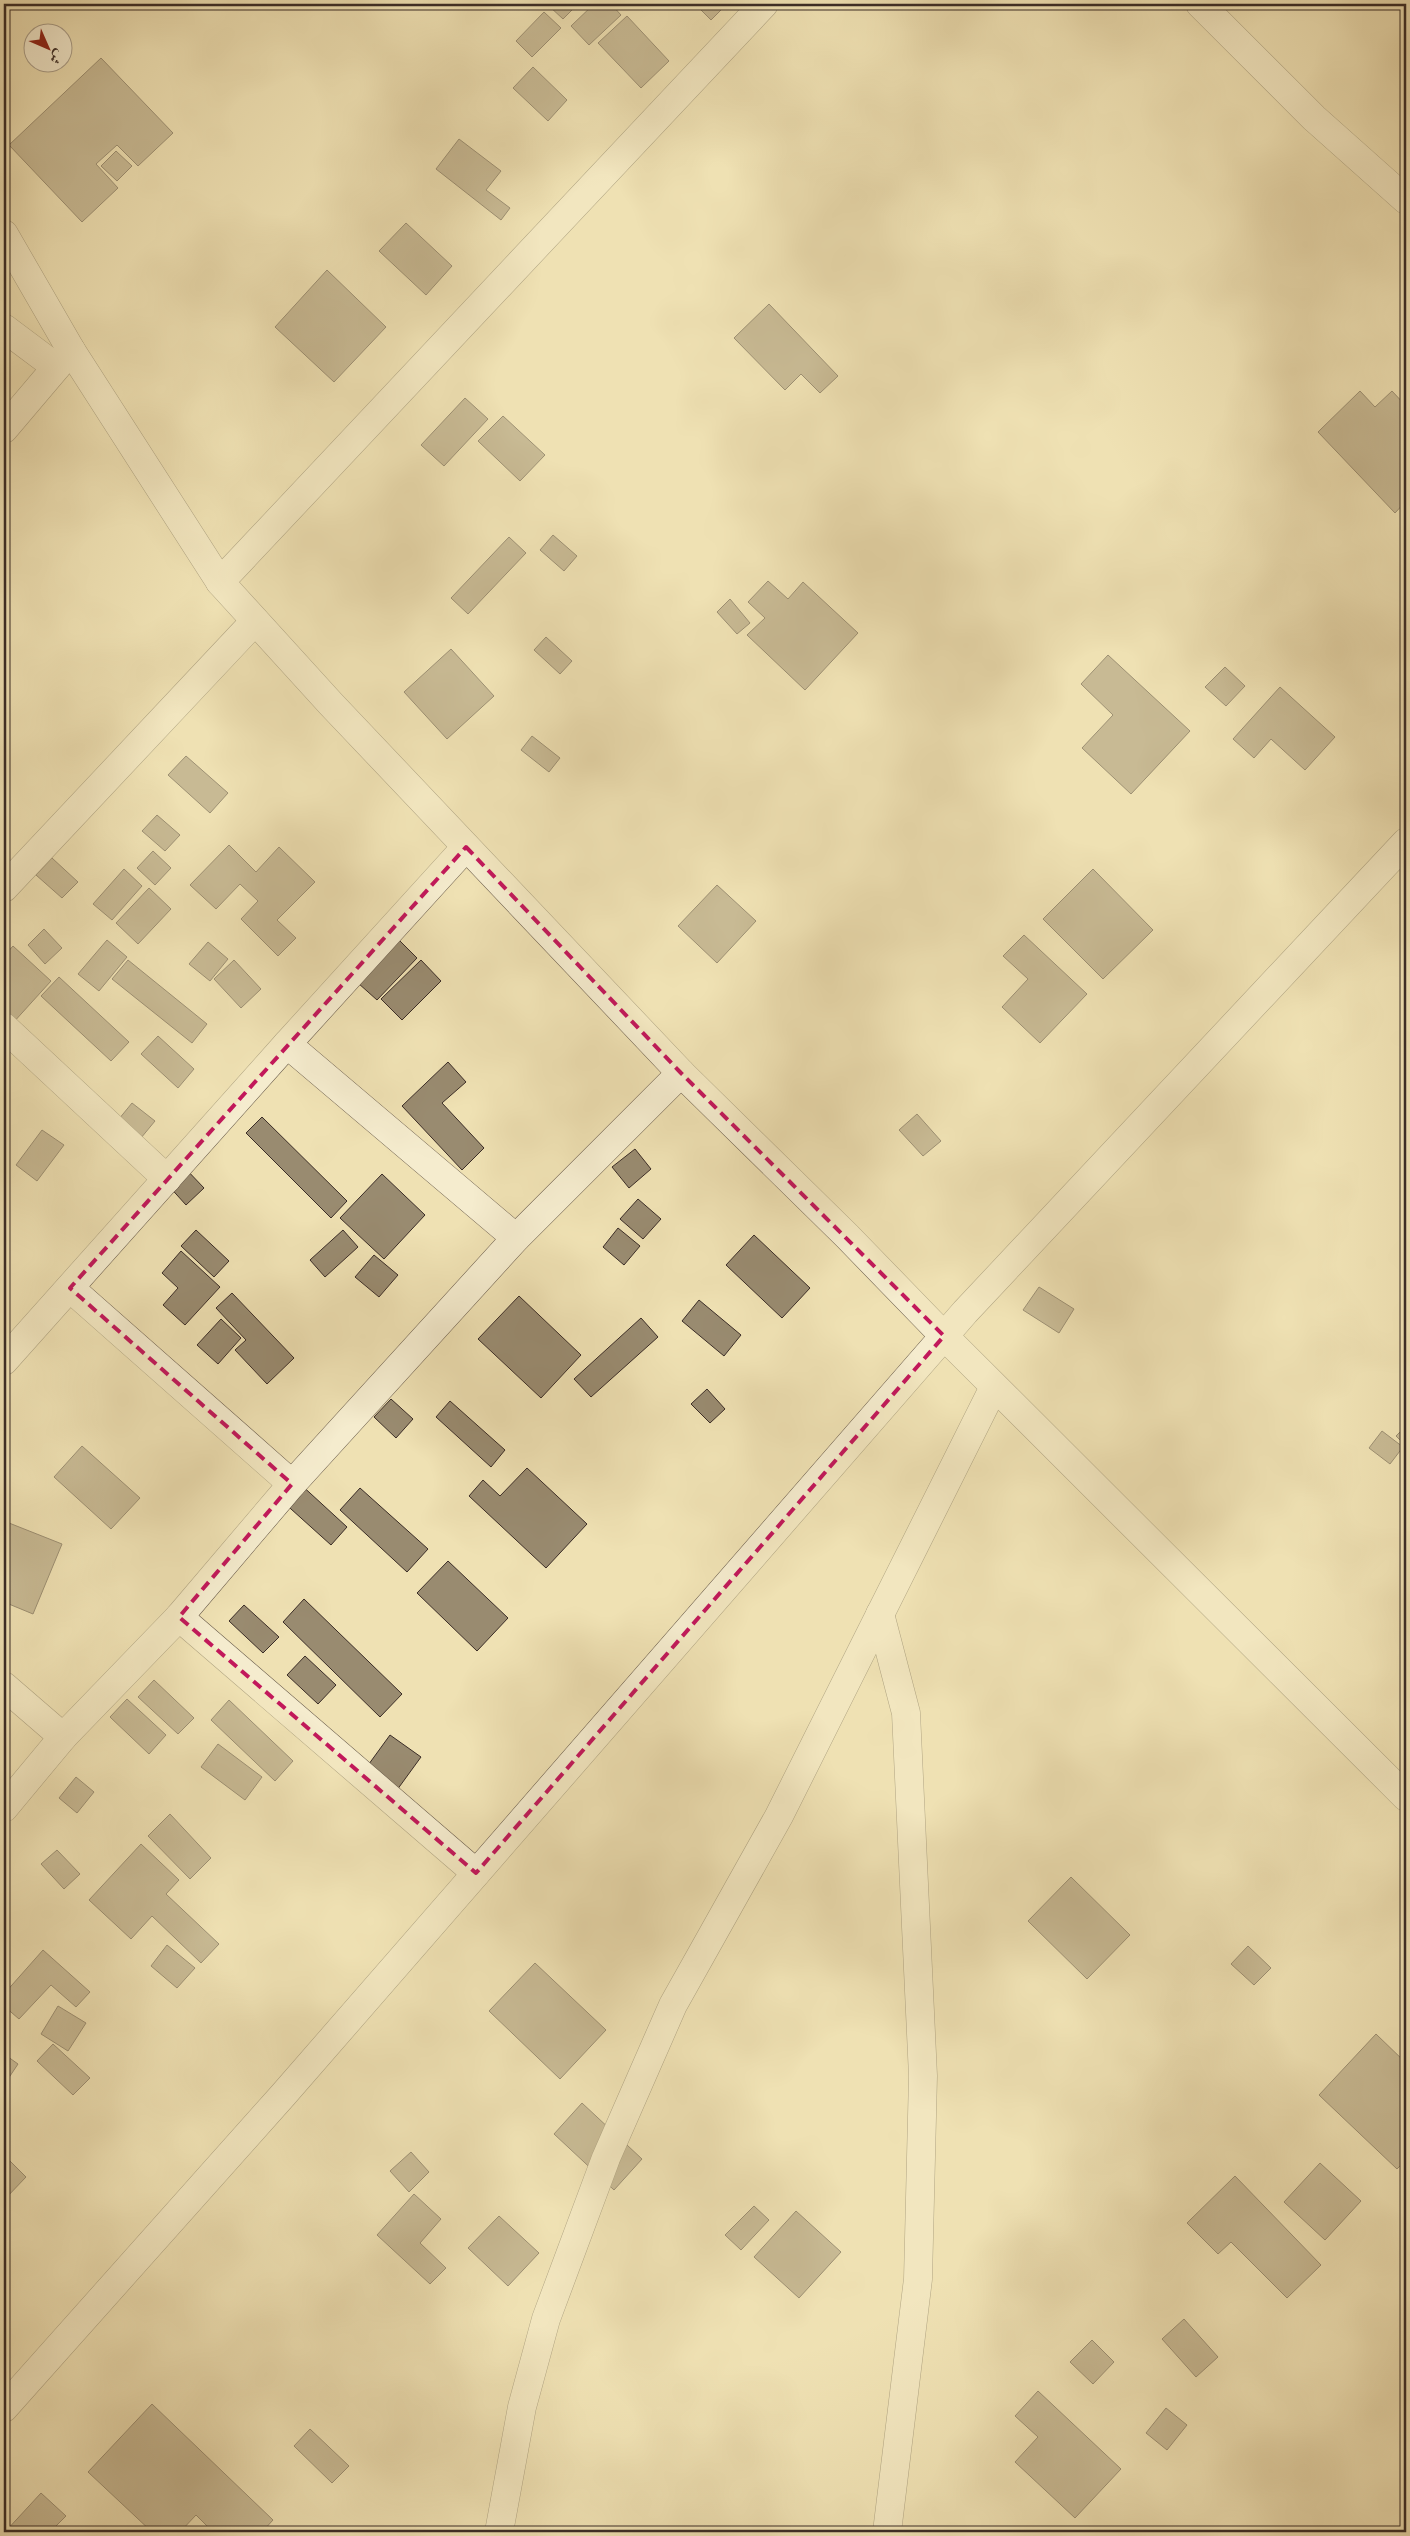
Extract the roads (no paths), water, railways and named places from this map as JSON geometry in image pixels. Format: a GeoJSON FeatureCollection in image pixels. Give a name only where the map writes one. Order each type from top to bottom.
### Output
{"type":"FeatureCollection","features":[{"type":"Feature","properties":{"kind":"street"},"geometry":{"type":"LineString","coordinates":[[220,582],[764,4]]}},
{"type":"Feature","properties":{"kind":"street"},"geometry":{"type":"LineString","coordinates":[[1200,4],[1314,118],[1406,200]]}},
{"type":"Feature","properties":{"kind":"street"},"geometry":{"type":"LineString","coordinates":[[4,234],[64,359],[220,582],[466,847],[681,1073],[847,1236],[994,1387],[1406,1797]]}},
{"type":"Feature","properties":{"kind":"street"},"geometry":{"type":"LineString","coordinates":[[4,328],[64,359]]}},
{"type":"Feature","properties":{"kind":"street"},"geometry":{"type":"LineString","coordinates":[[4,429],[64,359]]}},
{"type":"Feature","properties":{"kind":"street"},"geometry":{"type":"LineString","coordinates":[[4,888],[255,621]]}},
{"type":"Feature","properties":{"kind":"street"},"geometry":{"type":"LineString","coordinates":[[4,2408],[284,2094],[944,1336],[1406,842]]}},
{"type":"Feature","properties":{"kind":"street"},"geometry":{"type":"LineString","coordinates":[[4,1361],[466,847]]}},
{"type":"Feature","properties":{"kind":"street"},"geometry":{"type":"LineString","coordinates":[[4,1027],[167,1179]]}},
{"type":"Feature","properties":{"kind":"street"},"geometry":{"type":"LineString","coordinates":[[287,1044],[516,1238]]}},
{"type":"Feature","properties":{"kind":"street"},"geometry":{"type":"LineString","coordinates":[[4,1808],[63,1737],[179,1617],[292,1484],[516,1238],[681,1073]]}},
{"type":"Feature","properties":{"kind":"street"},"geometry":{"type":"LineString","coordinates":[[70,1288],[292,1484]]}},
{"type":"Feature","properties":{"kind":"street"},"geometry":{"type":"LineString","coordinates":[[478,2532],[500,2520],[522,2407],[546,2319],[606,2158],[673,2005],[779,1816],[994,1387]]}},
{"type":"Feature","properties":{"kind":"street"},"geometry":{"type":"LineString","coordinates":[[880,1614],[906,1713],[923,2076],[918,2279],[886,2532]]}},
{"type":"Feature","properties":{"kind":"street"},"geometry":{"type":"LineString","coordinates":[[179,1617],[476,1873]]}},
{"type":"Feature","properties":{"kind":"street"},"geometry":{"type":"LineString","coordinates":[[4,1686],[63,1737]]}}]}
